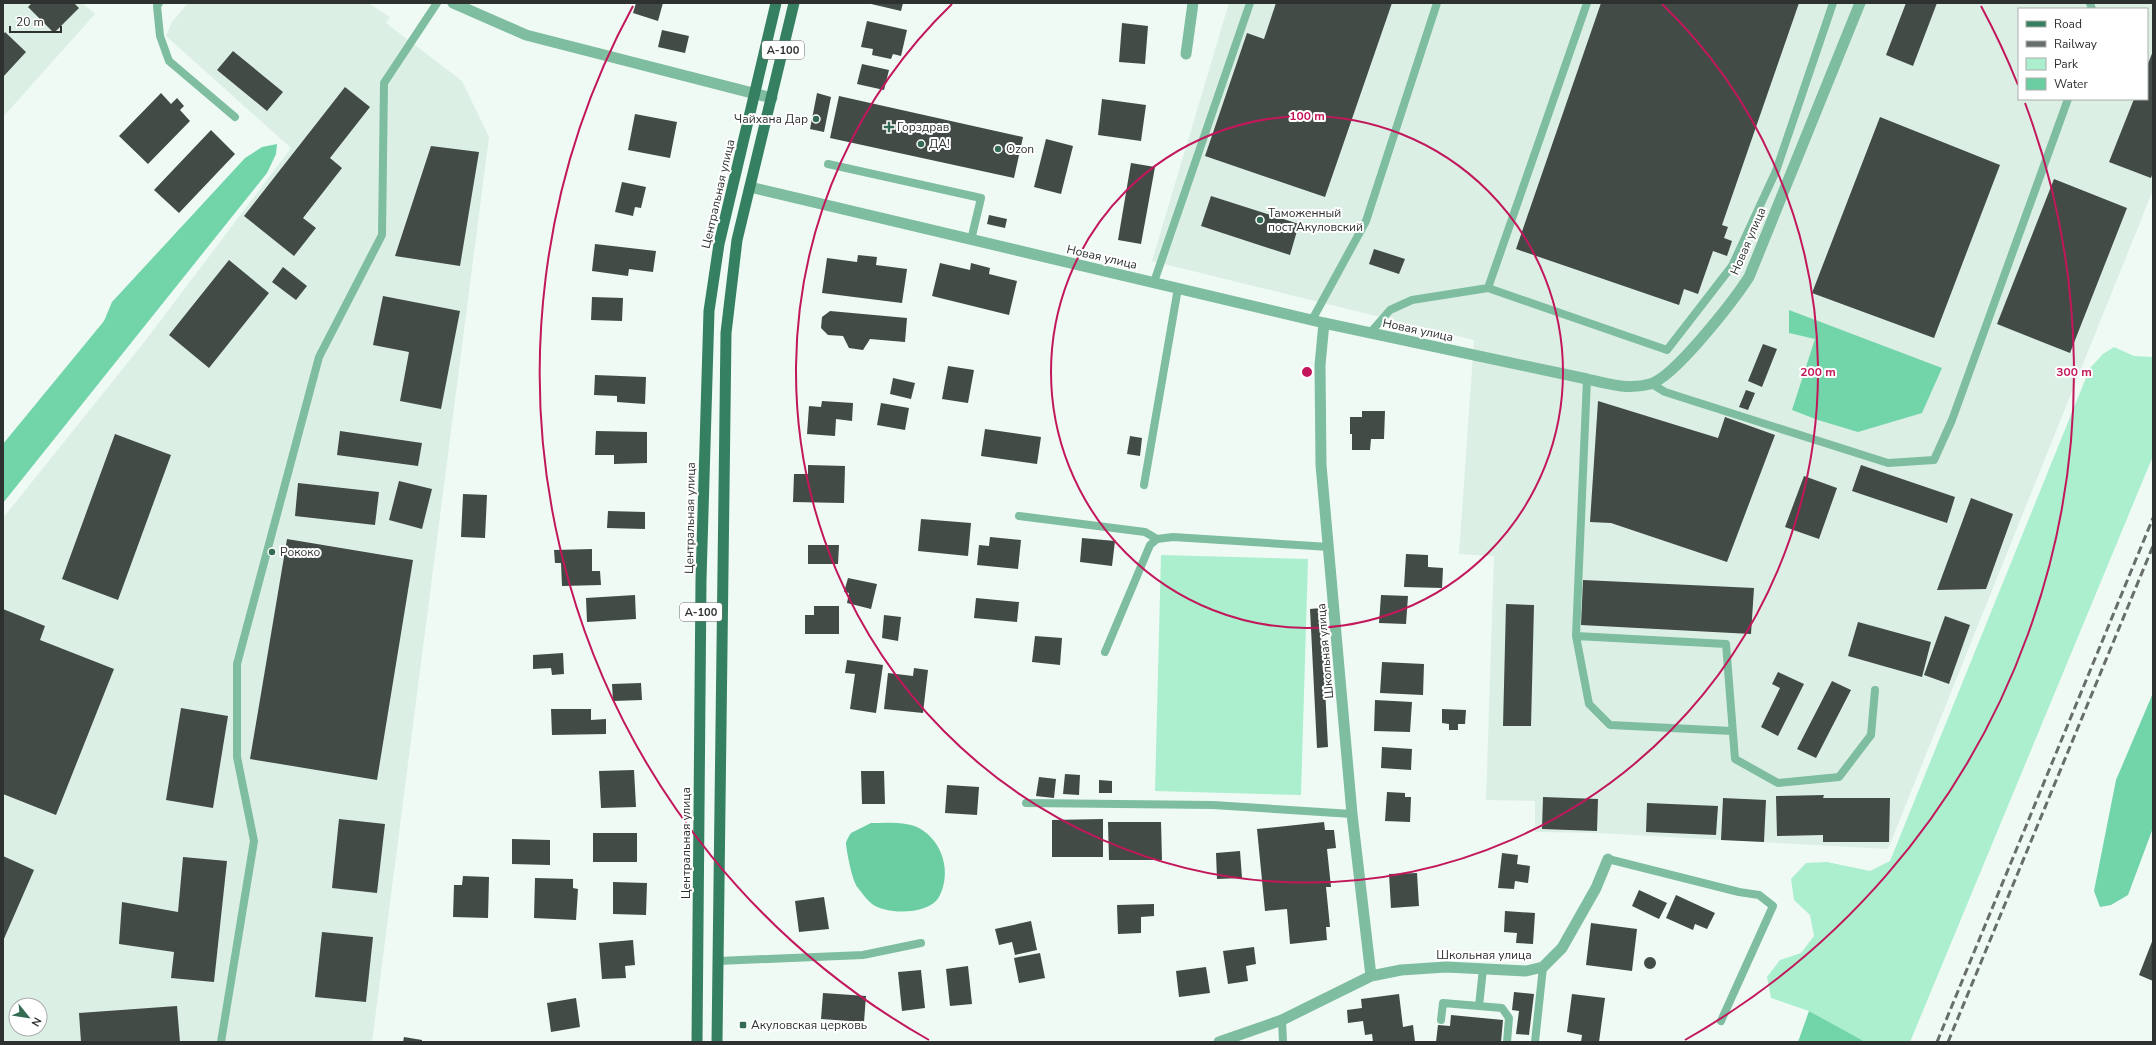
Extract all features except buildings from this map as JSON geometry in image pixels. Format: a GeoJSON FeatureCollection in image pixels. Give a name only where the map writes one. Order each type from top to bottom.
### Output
{"type":"FeatureCollection","features":[{"type":"Feature","properties":{"kind":"main road","name":"Центральная улица"},"geometry":{"type":"LineString","coordinates":[[697,1042],[701,580],[709,311],[719,244],[776,3]]}},
{"type":"Feature","properties":{"kind":"main road","name":"А-100"},"geometry":{"type":"LineString","coordinates":[[716,1042],[726,333],[737,240],[794,3]]}},
{"type":"Feature","properties":{"kind":"street"},"geometry":{"type":"LineString","coordinates":[[453,3],[526,35],[772,98]]}},
{"type":"Feature","properties":{"kind":"street"},"geometry":{"type":"LineString","coordinates":[[1186,54],[1193,3]]}},
{"type":"Feature","properties":{"kind":"street","name":"Новая улица"},"geometry":{"type":"LineString","coordinates":[[750,187],[1324,323],[1627,388],[1652,384],[1671,373],[1736,297],[1749,277],[1860,3]]}},
{"type":"Feature","properties":{"kind":"street","name":"Школьная улица"},"geometry":{"type":"LineString","coordinates":[[1324,323],[1320,365],[1321,465],[1352,814],[1371,976]]}},
{"type":"Feature","properties":{"kind":"street","name":"Школьная улица"},"geometry":{"type":"LineString","coordinates":[[1219,1042],[1282,1020],[1371,976],[1401,970],[1446,968],[1526,971],[1544,967],[1562,948],[1596,888],[1608,859]]}},
{"type":"Feature","properties":{"kind":"lane"},"geometry":{"type":"LineString","coordinates":[[159,3],[157,6],[160,36],[169,61],[234,118]]}},
{"type":"Feature","properties":{"kind":"lane"},"geometry":{"type":"LineString","coordinates":[[221,1042],[254,841],[237,756],[237,664],[319,357],[382,234],[384,83],[437,3]]}},
{"type":"Feature","properties":{"kind":"lane"},"geometry":{"type":"LineString","coordinates":[[1154,282],[1250,3]]}},
{"type":"Feature","properties":{"kind":"lane"},"geometry":{"type":"LineString","coordinates":[[1312,320],[1366,221],[1437,3]]}},
{"type":"Feature","properties":{"kind":"lane"},"geometry":{"type":"LineString","coordinates":[[1488,288],[1587,3]]}},
{"type":"Feature","properties":{"kind":"lane"},"geometry":{"type":"LineString","coordinates":[[1370,333],[1390,310],[1412,300],[1488,288],[1667,350],[1732,266],[1776,171],[1833,3]]}},
{"type":"Feature","properties":{"kind":"lane"},"geometry":{"type":"LineString","coordinates":[[1652,384],[1665,392],[1888,463],[1934,460],[1952,420],[2068,100]]}},
{"type":"Feature","properties":{"kind":"lane"},"geometry":{"type":"LineString","coordinates":[[828,164],[980,198],[971,240]]}},
{"type":"Feature","properties":{"kind":"lane"},"geometry":{"type":"LineString","coordinates":[[1144,485],[1178,288]]}},
{"type":"Feature","properties":{"kind":"lane"},"geometry":{"type":"LineString","coordinates":[[1587,380],[1576,636],[1588,704],[1610,725],[1732,731]]}},
{"type":"Feature","properties":{"kind":"lane"},"geometry":{"type":"LineString","coordinates":[[1019,516],[1145,532],[1157,539]]}},
{"type":"Feature","properties":{"kind":"lane"},"geometry":{"type":"LineString","coordinates":[[1106,652],[1150,545],[1157,539],[1173,537],[1329,547]]}},
{"type":"Feature","properties":{"kind":"lane"},"geometry":{"type":"LineString","coordinates":[[1576,636],[1726,644],[1735,759],[1778,783],[1839,777],[1871,735],[1875,690]]}},
{"type":"Feature","properties":{"kind":"lane"},"geometry":{"type":"LineString","coordinates":[[1026,803],[1213,805],[1352,814]]}},
{"type":"Feature","properties":{"kind":"lane"},"geometry":{"type":"LineString","coordinates":[[1608,859],[1739,892],[1759,895],[1773,906],[1721,1021]]}},
{"type":"Feature","properties":{"kind":"lane"},"geometry":{"type":"LineString","coordinates":[[718,961],[863,955],[921,943]]}},
{"type":"Feature","properties":{"kind":"lane"},"geometry":{"type":"LineString","coordinates":[[1535,1042],[1544,967]]}},
{"type":"Feature","properties":{"kind":"lane"},"geometry":{"type":"LineString","coordinates":[[1479,1006],[1483,969]]}},
{"type":"Feature","properties":{"kind":"lane"},"geometry":{"type":"LineString","coordinates":[[1441,1020],[1443,1003],[1502,1008],[1509,1018],[1507,1042]]}},
{"type":"Feature","properties":{"kind":"lane"},"geometry":{"type":"LineString","coordinates":[[1282,1020],[1283,1042]]}},
{"type":"Feature","properties":{"kind":"shaded area"},"geometry":{"type":"Polygon","coordinates":[[[3,3],[82,3],[95,14],[3,117],[3,3]]]}},
{"type":"Feature","properties":{"kind":"shaded area"},"geometry":{"type":"Polygon","coordinates":[[[188,3],[368,3],[390,17],[386,23],[462,81],[489,137],[372,1042],[3,1042],[3,518],[145,341],[291,148],[166,36],[172,22],[188,3]]]}},
{"type":"Feature","properties":{"kind":"shaded area"},"geometry":{"type":"Polygon","coordinates":[[[1229,3],[2153,3],[2153,190],[1888,849],[1598,833],[1535,832],[1535,801],[1486,800],[1494,556],[1459,554],[1474,340],[1152,261],[1229,3]]]}},
{"type":"Feature","properties":{"kind":"shaded area"},"geometry":{"type":"Polygon","coordinates":[[[277,144],[276,154],[267,173],[3,503],[3,444],[104,321],[112,302],[245,158],[262,147],[277,144]]]}},
{"type":"Feature","properties":{"kind":"shaded area"},"geometry":{"type":"Polygon","coordinates":[[[1789,310],[1942,368],[1922,413],[1858,432],[1818,420],[1792,410],[1815,339],[1789,333],[1789,310]]]}},
{"type":"Feature","properties":{"kind":"shaded area"},"geometry":{"type":"Polygon","coordinates":[[[2153,693],[2153,828],[2128,895],[2111,905],[2100,907],[2094,891],[2116,780],[2153,693]]]}},
{"type":"Feature","properties":{"kind":"shaded area"},"geometry":{"type":"Polygon","coordinates":[[[1809,1011],[1860,1039],[1865,1042],[1798,1042],[1809,1011]]]}},
{"type":"Feature","properties":{"kind":"green space"},"geometry":{"type":"Polygon","coordinates":[[[2114,347],[2134,356],[2153,357],[2153,456],[1910,1042],[1865,1042],[1809,1011],[1771,998],[1767,977],[1780,960],[1801,953],[1814,936],[1810,915],[1794,900],[1791,879],[1806,863],[1827,862],[1870,871],[1890,861],[2090,368],[2103,354],[2114,347]]]}},
{"type":"Feature","properties":{"kind":"green space"},"geometry":{"type":"Polygon","coordinates":[[[1161,555],[1308,559],[1301,795],[1155,791],[1161,555]]]}},
{"type":"Feature","properties":{"kind":"water"},"geometry":{"type":"Polygon","coordinates":[[[871,823],[908,824],[919,828],[934,841],[943,858],[945,878],[943,888],[939,897],[934,903],[917,910],[897,911],[879,908],[868,901],[854,879],[846,843],[851,833],[871,823]]]}},
{"type":"Feature","properties":{"kind":"railway"},"geometry":{"type":"LineString","coordinates":[[1937,1042],[2153,518]]}},
{"type":"Feature","properties":{"kind":"railway"},"geometry":{"type":"LineString","coordinates":[[1948,1042],[2153,546]]}},
{"type":"Feature","properties":{"kind":"place","name":"Чайхана Дар"},"geometry":{"type":"Point","coordinates":[816,119]}},
{"type":"Feature","properties":{"kind":"place","name":"Горздрав"},"geometry":{"type":"Point","coordinates":[889,127]}},
{"type":"Feature","properties":{"kind":"place","name":"ДА!"},"geometry":{"type":"Point","coordinates":[921,144]}},
{"type":"Feature","properties":{"kind":"place","name":"Ozon"},"geometry":{"type":"Point","coordinates":[998,149]}},
{"type":"Feature","properties":{"kind":"place","name":"Таможенный пост Акуловский"},"geometry":{"type":"Point","coordinates":[1260,220]}},
{"type":"Feature","properties":{"kind":"place","name":"Рококо"},"geometry":{"type":"Point","coordinates":[272,552]}},
{"type":"Feature","properties":{"kind":"place","name":"Акуловская церковь"},"geometry":{"type":"Point","coordinates":[743,1025]}}]}
